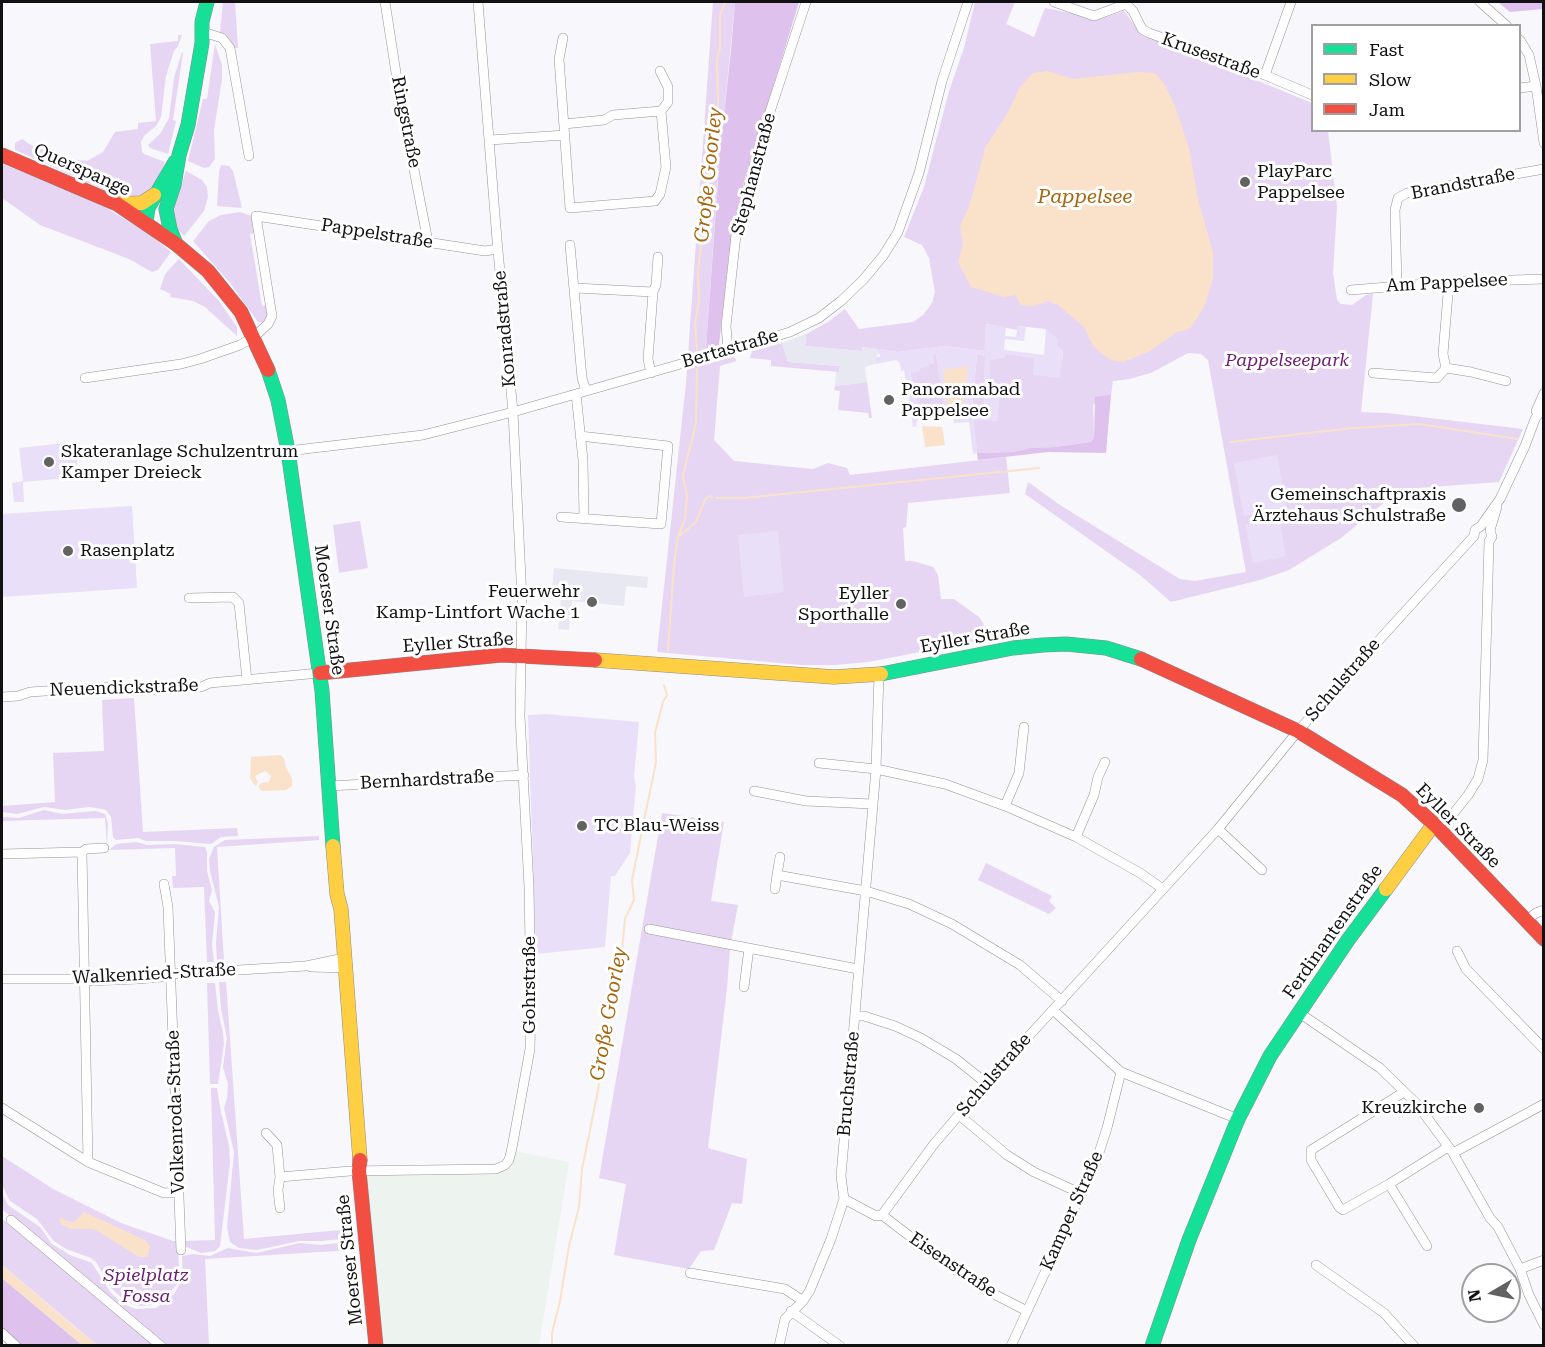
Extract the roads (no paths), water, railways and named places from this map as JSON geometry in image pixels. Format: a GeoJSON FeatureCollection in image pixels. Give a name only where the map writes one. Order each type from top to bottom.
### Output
{"type":"FeatureCollection","features":[{"type":"Feature","properties":{"kind":"main road"},"geometry":{"type":"LineString","coordinates":[[203,32],[202,22],[207,2]]}},
{"type":"Feature","properties":{"kind":"main road"},"geometry":{"type":"LineString","coordinates":[[146,222],[167,202],[174,185],[192,105],[203,32],[212,2]]}},
{"type":"Feature","properties":{"kind":"main road","name":"Querspange"},"geometry":{"type":"LineString","coordinates":[[2,155],[117,204],[146,222]]}},
{"type":"Feature","properties":{"kind":"main road"},"geometry":{"type":"LineString","coordinates":[[146,222],[148,208],[179,155]]}},
{"type":"Feature","properties":{"kind":"main road"},"geometry":{"type":"LineString","coordinates":[[117,204],[142,203],[157,191]]}},
{"type":"Feature","properties":{"kind":"main road"},"geometry":{"type":"LineString","coordinates":[[167,202],[167,218],[176,244]]}},
{"type":"Feature","properties":{"kind":"main road","name":"Moerser Straße"},"geometry":{"type":"LineString","coordinates":[[146,222],[208,271],[227,293],[241,312],[254,337],[266,363],[278,400],[288,451],[320,673],[330,786],[353,1154],[359,1171],[376,1346]]}},
{"type":"Feature","properties":{"kind":"main road","name":"Eyller Straße"},"geometry":{"type":"LineString","coordinates":[[320,673],[474,656],[522,656],[834,677],[879,674],[1023,647],[1066,644],[1106,648],[1163,667],[1238,701],[1298,732],[1401,795],[1434,824],[1544,939]]}},
{"type":"Feature","properties":{"kind":"main road","name":"Ferdinantenstraße"},"geometry":{"type":"LineString","coordinates":[[1152,1346],[1189,1240],[1238,1119],[1270,1056],[1298,1012],[1405,861],[1434,824]]}},
{"type":"Feature","properties":{"kind":"street","name":"Ringstraße"},"geometry":{"type":"LineString","coordinates":[[385,2],[399,92],[428,242]]}},
{"type":"Feature","properties":{"kind":"street","name":"Konradstraße"},"geometry":{"type":"LineString","coordinates":[[478,2],[497,249],[513,411],[522,599],[522,656]]}},
{"type":"Feature","properties":{"kind":"street","name":"Stephanstraße"},"geometry":{"type":"LineString","coordinates":[[728,350],[726,326],[736,235],[762,136],[806,2]]}},
{"type":"Feature","properties":{"kind":"street","name":"Bertastraße"},"geometry":{"type":"LineString","coordinates":[[288,451],[423,435],[790,332],[819,318],[849,294],[883,256],[898,232],[912,196],[942,81],[968,2]]}},
{"type":"Feature","properties":{"kind":"street","name":"Krusestraße"},"geometry":{"type":"LineString","coordinates":[[1054,2],[1094,15],[1127,3],[1142,28],[1149,33],[1265,75],[1311,95]]}},
{"type":"Feature","properties":{"kind":"street"},"geometry":{"type":"LineString","coordinates":[[1265,75],[1291,2]]}},
{"type":"Feature","properties":{"kind":"street"},"geometry":{"type":"LineString","coordinates":[[1480,2],[1505,24]]}},
{"type":"Feature","properties":{"kind":"street"},"geometry":{"type":"LineString","coordinates":[[203,32],[222,39],[230,48],[249,156]]}},
{"type":"Feature","properties":{"kind":"street"},"geometry":{"type":"LineString","coordinates":[[563,38],[559,59],[570,208],[655,201],[660,194],[666,167],[661,111],[668,102],[668,87],[660,70]]}},
{"type":"Feature","properties":{"kind":"street"},"geometry":{"type":"LineString","coordinates":[[1521,42],[1529,55],[1544,143]]}},
{"type":"Feature","properties":{"kind":"street"},"geometry":{"type":"LineString","coordinates":[[1521,88],[1536,86]]}},
{"type":"Feature","properties":{"kind":"street"},"geometry":{"type":"LineString","coordinates":[[564,124],[604,120],[613,115],[661,111]]}},
{"type":"Feature","properties":{"kind":"street"},"geometry":{"type":"LineString","coordinates":[[490,140],[565,135]]}},
{"type":"Feature","properties":{"kind":"street","name":"Brandstraße"},"geometry":{"type":"LineString","coordinates":[[1398,285],[1395,210],[1398,198],[1407,193],[1544,169]]}},
{"type":"Feature","properties":{"kind":"street","name":"Pappelstraße"},"geometry":{"type":"LineString","coordinates":[[254,337],[268,324],[272,316],[256,216],[485,250],[497,249]]}},
{"type":"Feature","properties":{"kind":"street"},"geometry":{"type":"LineString","coordinates":[[570,245],[582,378],[580,436],[584,518]]}},
{"type":"Feature","properties":{"kind":"street"},"geometry":{"type":"LineString","coordinates":[[651,372],[648,359],[658,257]]}},
{"type":"Feature","properties":{"kind":"street","name":"Am Pappelsee"},"geometry":{"type":"LineString","coordinates":[[1351,290],[1449,282],[1544,279]]}},
{"type":"Feature","properties":{"kind":"street"},"geometry":{"type":"LineString","coordinates":[[1446,368],[1443,354],[1449,282]]}},
{"type":"Feature","properties":{"kind":"street"},"geometry":{"type":"LineString","coordinates":[[575,288],[653,292]]}},
{"type":"Feature","properties":{"kind":"street"},"geometry":{"type":"LineString","coordinates":[[85,378],[181,364],[232,348],[254,337]]}},
{"type":"Feature","properties":{"kind":"street"},"geometry":{"type":"LineString","coordinates":[[1373,374],[1437,378],[1446,368]]}},
{"type":"Feature","properties":{"kind":"street"},"geometry":{"type":"LineString","coordinates":[[1446,368],[1506,381]]}},
{"type":"Feature","properties":{"kind":"street","name":"Schulstraße"},"geometry":{"type":"LineString","coordinates":[[1535,419],[1536,409],[1544,393]]}},
{"type":"Feature","properties":{"kind":"street","name":"Schulstraße"},"geometry":{"type":"LineString","coordinates":[[1489,541],[1492,537],[1491,530],[1500,499],[1535,419],[1544,406]]}},
{"type":"Feature","properties":{"kind":"street"},"geometry":{"type":"LineString","coordinates":[[561,518],[661,524],[668,446],[580,436]]}},
{"type":"Feature","properties":{"kind":"street","name":"Schulstraße"},"geometry":{"type":"LineString","coordinates":[[882,1215],[934,1144],[986,1083],[1218,829],[1298,732],[1474,536],[1475,530],[1500,499]]}},
{"type":"Feature","properties":{"kind":"street"},"geometry":{"type":"LineString","coordinates":[[1480,526],[1488,526],[1491,530]]}},
{"type":"Feature","properties":{"kind":"street"},"geometry":{"type":"LineString","coordinates":[[1474,536],[1480,542],[1489,541]]}},
{"type":"Feature","properties":{"kind":"street","name":"Ferdinantenstraße"},"geometry":{"type":"LineString","coordinates":[[1434,824],[1449,819],[1468,795],[1478,779],[1483,760],[1489,541]]}},
{"type":"Feature","properties":{"kind":"street"},"geometry":{"type":"LineString","coordinates":[[189,598],[234,597],[239,603],[247,680]]}},
{"type":"Feature","properties":{"kind":"street","name":"Gohrstraße"},"geometry":{"type":"LineString","coordinates":[[280,1178],[359,1171],[496,1169],[505,1165],[509,1160],[530,1049],[531,1004],[520,716],[522,656]]}},
{"type":"Feature","properties":{"kind":"street","name":"Neuendickstraße"},"geometry":{"type":"LineString","coordinates":[[2,697],[18,696],[30,692],[115,687],[130,691],[182,688],[320,673]]}},
{"type":"Feature","properties":{"kind":"street","name":"Bruchstraße"},"geometry":{"type":"LineString","coordinates":[[844,1199],[840,1176],[876,769],[879,674]]}},
{"type":"Feature","properties":{"kind":"street"},"geometry":{"type":"LineString","coordinates":[[1005,806],[1019,773],[1024,728]]}},
{"type":"Feature","properties":{"kind":"street"},"geometry":{"type":"LineString","coordinates":[[1076,837],[1105,762]]}},
{"type":"Feature","properties":{"kind":"street"},"geometry":{"type":"LineString","coordinates":[[819,763],[876,769],[945,784],[1005,806],[1076,837],[1140,873],[1163,889]]}},
{"type":"Feature","properties":{"kind":"street","name":"Bernhardstraße"},"geometry":{"type":"LineString","coordinates":[[330,786],[524,775]]}},
{"type":"Feature","properties":{"kind":"street"},"geometry":{"type":"LineString","coordinates":[[754,791],[806,801],[872,804]]}},
{"type":"Feature","properties":{"kind":"street"},"geometry":{"type":"LineString","coordinates":[[1218,829],[1262,870]]}},
{"type":"Feature","properties":{"kind":"street"},"geometry":{"type":"LineString","coordinates":[[2,854],[82,852],[86,849],[104,848]]}},
{"type":"Feature","properties":{"kind":"street"},"geometry":{"type":"LineString","coordinates":[[82,852],[88,1162]]}},
{"type":"Feature","properties":{"kind":"street"},"geometry":{"type":"LineString","coordinates":[[775,889],[780,857]]}},
{"type":"Feature","properties":{"kind":"street"},"geometry":{"type":"LineString","coordinates":[[777,875],[866,891],[909,904],[952,924],[1020,965],[1062,1001]]}},
{"type":"Feature","properties":{"kind":"street","name":"Volkenroda-Straße"},"geometry":{"type":"LineString","coordinates":[[164,884],[168,907],[181,1250]]}},
{"type":"Feature","properties":{"kind":"street"},"geometry":{"type":"LineString","coordinates":[[1526,921],[1544,910]]}},
{"type":"Feature","properties":{"kind":"street"},"geometry":{"type":"LineString","coordinates":[[649,929],[858,969]]}},
{"type":"Feature","properties":{"kind":"street"},"geometry":{"type":"LineString","coordinates":[[744,987],[749,948]]}},
{"type":"Feature","properties":{"kind":"street"},"geometry":{"type":"LineString","coordinates":[[1456,951],[1466,969],[1544,1048]]}},
{"type":"Feature","properties":{"kind":"street","name":"Walkenried-Straße"},"geometry":{"type":"LineString","coordinates":[[2,979],[85,979],[88,981],[340,963]]}},
{"type":"Feature","properties":{"kind":"street"},"geometry":{"type":"LineString","coordinates":[[1053,1010],[1121,1072],[1238,1119]]}},
{"type":"Feature","properties":{"kind":"street"},"geometry":{"type":"LineString","coordinates":[[1298,1012],[1380,1068],[1417,1104],[1450,1150],[1516,1263]]}},
{"type":"Feature","properties":{"kind":"street"},"geometry":{"type":"LineString","coordinates":[[855,1016],[864,1016],[895,1026],[921,1038],[956,1059],[986,1083]]}},
{"type":"Feature","properties":{"kind":"street","name":"Kamper Straße"},"geometry":{"type":"LineString","coordinates":[[1011,1346],[1082,1194],[1107,1128],[1121,1072]]}},
{"type":"Feature","properties":{"kind":"street"},"geometry":{"type":"LineString","coordinates":[[1404,1092],[1311,1150],[1311,1160],[1343,1210],[1450,1150],[1544,1104]]}},
{"type":"Feature","properties":{"kind":"street"},"geometry":{"type":"LineString","coordinates":[[2,1108],[88,1162],[164,1193],[178,1192]]}},
{"type":"Feature","properties":{"kind":"street"},"geometry":{"type":"LineString","coordinates":[[959,1115],[1007,1155],[1034,1172],[1082,1194]]}},
{"type":"Feature","properties":{"kind":"street"},"geometry":{"type":"LineString","coordinates":[[266,1133],[277,1145],[280,1208]]}},
{"type":"Feature","properties":{"kind":"street"},"geometry":{"type":"LineString","coordinates":[[1389,1184],[1427,1246]]}},
{"type":"Feature","properties":{"kind":"street"},"geometry":{"type":"LineString","coordinates":[[779,1346],[785,1319],[803,1301],[810,1290],[831,1239],[844,1199],[876,1216],[882,1215]]}},
{"type":"Feature","properties":{"kind":"street","name":"Eisenstraße"},"geometry":{"type":"LineString","coordinates":[[882,1215],[984,1289],[1027,1311]]}},
{"type":"Feature","properties":{"kind":"street"},"geometry":{"type":"LineString","coordinates":[[11,1220],[161,1346]]}},
{"type":"Feature","properties":{"kind":"street"},"geometry":{"type":"LineString","coordinates":[[1521,1269],[1544,1260]]}},
{"type":"Feature","properties":{"kind":"street"},"geometry":{"type":"LineString","coordinates":[[1316,1264],[1384,1313],[1414,1346]]}},
{"type":"Feature","properties":{"kind":"street"},"geometry":{"type":"LineString","coordinates":[[1521,1272],[1528,1295],[1544,1325]]}},
{"type":"Feature","properties":{"kind":"street"},"geometry":{"type":"LineString","coordinates":[[690,1273],[785,1289],[803,1301]]}},
{"type":"Feature","properties":{"kind":"street"},"geometry":{"type":"LineString","coordinates":[[791,1311],[840,1346]]}},
{"type":"Feature","properties":{"kind":"street"},"geometry":{"type":"LineString","coordinates":[[2,1333],[16,1346]]}},
{"type":"Feature","properties":{"kind":"water","name":"Pappelsee"},"geometry":{"type":"Polygon","coordinates":[[[1047,71],[1073,79],[1138,72],[1155,73],[1165,85],[1175,106],[1189,148],[1198,199],[1213,253],[1213,279],[1204,307],[1190,329],[1177,332],[1150,351],[1123,362],[1104,356],[1093,346],[1084,327],[1058,305],[1048,301],[1033,306],[1021,305],[1015,295],[1004,297],[971,287],[958,262],[963,244],[960,226],[970,204],[985,148],[1007,114],[1020,87],[1033,73],[1047,71]]]}},
{"type":"Feature","properties":{"kind":"water"},"geometry":{"type":"Polygon","coordinates":[[[968,366],[964,403],[948,406],[943,370],[968,366]]]}},
{"type":"Feature","properties":{"kind":"water"},"geometry":{"type":"Polygon","coordinates":[[[922,426],[942,427],[945,445],[925,447],[922,426]]]}},
{"type":"Feature","properties":{"kind":"water"},"geometry":{"type":"Polygon","coordinates":[[[280,755],[284,758],[286,768],[292,778],[292,786],[286,790],[262,791],[258,787],[261,783],[269,782],[271,776],[265,771],[255,776],[258,782],[256,786],[250,778],[251,757],[280,755]]]}},
{"type":"Feature","properties":{"kind":"water"},"geometry":{"type":"Polygon","coordinates":[[[84,1212],[145,1240],[150,1246],[148,1257],[139,1257],[96,1230],[72,1229],[62,1225],[59,1220],[61,1217],[74,1222],[84,1212]]]}},
{"type":"Feature","properties":{"kind":"water"},"geometry":{"type":"Polygon","coordinates":[[[2,1265],[97,1345],[82,1345],[2,1278],[2,1265]]]}},
{"type":"Feature","properties":{"kind":"waterway","name":"Große Goorley"},"geometry":{"type":"LineString","coordinates":[[697,349],[695,324],[699,300],[698,271],[718,103],[717,60],[720,48],[720,16],[725,2]]}},
{"type":"Feature","properties":{"kind":"waterway","name":"Große Goorley"},"geometry":{"type":"LineString","coordinates":[[668,650],[674,565],[678,536],[685,519],[687,496],[683,475],[696,423],[697,369]]}},
{"type":"Feature","properties":{"kind":"waterway"},"geometry":{"type":"LineString","coordinates":[[1230,442],[1353,428],[1420,424],[1517,439]]}},
{"type":"Feature","properties":{"kind":"waterway"},"geometry":{"type":"LineString","coordinates":[[716,498],[744,498],[1039,468]]}},
{"type":"Feature","properties":{"kind":"waterway"},"geometry":{"type":"LineString","coordinates":[[679,536],[696,522],[705,500],[709,496],[712,497]]}},
{"type":"Feature","properties":{"kind":"waterway","name":"Große Goorley"},"geometry":{"type":"LineString","coordinates":[[552,1346],[552,1333],[579,1207],[582,1169],[598,1091],[605,1032],[622,951],[625,919],[634,900],[632,880],[656,762],[655,733],[667,695],[664,685]]}},
{"type":"Feature","properties":{"kind":"place","name":"PlayParc Pappelsee"},"geometry":{"type":"Point","coordinates":[1245,182]}},
{"type":"Feature","properties":{"kind":"place","name":"Panoramabad Pappelsee"},"geometry":{"type":"Point","coordinates":[889,400]}},
{"type":"Feature","properties":{"kind":"place","name":"Skateranlage Schulzentrum Kamper Dreieck"},"geometry":{"type":"Point","coordinates":[49,462]}},
{"type":"Feature","properties":{"kind":"place","name":"Gemeinschaftpraxis Ärztehaus Schulstraße"},"geometry":{"type":"Point","coordinates":[1459,505]}},
{"type":"Feature","properties":{"kind":"place","name":"Rasenplatz"},"geometry":{"type":"Point","coordinates":[68,551]}},
{"type":"Feature","properties":{"kind":"place","name":"Feuerwehr Kamp-Lintfort Wache 1"},"geometry":{"type":"Point","coordinates":[592,602]}},
{"type":"Feature","properties":{"kind":"place","name":"Eyller Sporthalle"},"geometry":{"type":"Point","coordinates":[901,604]}},
{"type":"Feature","properties":{"kind":"place","name":"TC Blau-Weiss"},"geometry":{"type":"Point","coordinates":[582,826]}},
{"type":"Feature","properties":{"kind":"place","name":"Kreuzkirche"},"geometry":{"type":"Point","coordinates":[1479,1108]}},
{"type":"Feature","properties":{"kind":"park label","name":"Pappelseepark"},"geometry":{"type":"Point","coordinates":[1287,361]}},
{"type":"Feature","properties":{"kind":"park label","name":"Spielplatz Fossa"},"geometry":{"type":"Point","coordinates":[146,1286]}}]}
